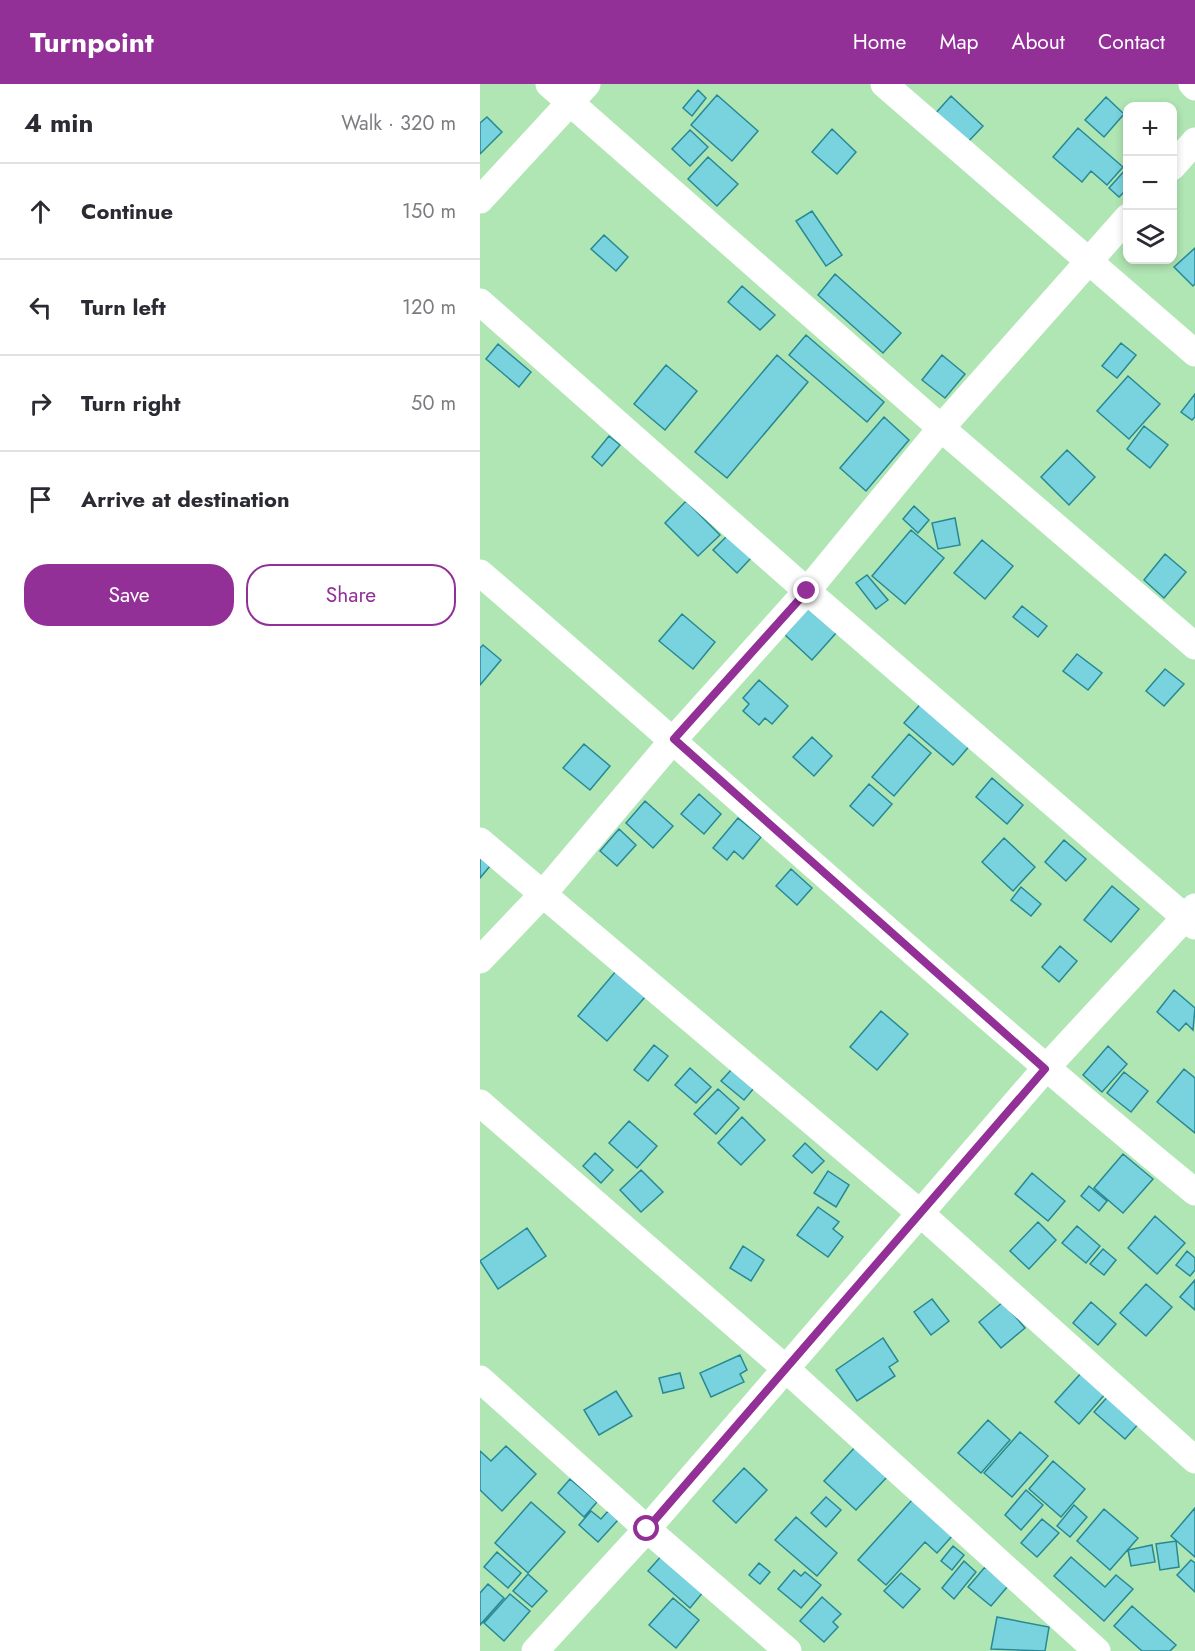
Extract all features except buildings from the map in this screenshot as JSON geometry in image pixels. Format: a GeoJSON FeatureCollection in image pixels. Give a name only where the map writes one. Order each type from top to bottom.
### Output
{"type":"FeatureCollection","features":[{"type":"Feature","properties":{"kind":"street"},"geometry":{"type":"LineString","coordinates":[[549,84],[578,93],[941,428],[1195,646]]}},
{"type":"Feature","properties":{"kind":"street"},"geometry":{"type":"LineString","coordinates":[[884,84],[1195,353]]}},
{"type":"Feature","properties":{"kind":"street"},"geometry":{"type":"LineString","coordinates":[[480,200],[578,93]]}},
{"type":"Feature","properties":{"kind":"street"},"geometry":{"type":"LineString","coordinates":[[1177,161],[1195,141]]}},
{"type":"Feature","properties":{"kind":"street"},"geometry":{"type":"LineString","coordinates":[[480,960],[543,894],[674,739],[807,591],[941,428],[1123,224]]}},
{"type":"Feature","properties":{"kind":"street"},"geometry":{"type":"LineString","coordinates":[[480,302],[807,591],[1192,917],[1045,1069],[647,1529],[535,1651]]}},
{"type":"Feature","properties":{"kind":"street"},"geometry":{"type":"LineString","coordinates":[[480,573],[674,739],[1045,1069],[1195,1192]]}},
{"type":"Feature","properties":{"kind":"street"},"geometry":{"type":"LineString","coordinates":[[480,841],[920,1213],[1195,1460]]}},
{"type":"Feature","properties":{"kind":"street"},"geometry":{"type":"LineString","coordinates":[[480,1103],[786,1369],[1097,1651]]}},
{"type":"Feature","properties":{"kind":"street"},"geometry":{"type":"LineString","coordinates":[[480,1379],[647,1529],[788,1651]]}},
{"type":"Feature","properties":{"kind":"route"},"geometry":{"type":"LineString","coordinates":[[647,1529],[1045,1069],[674,739],[807,591]]}}]}
